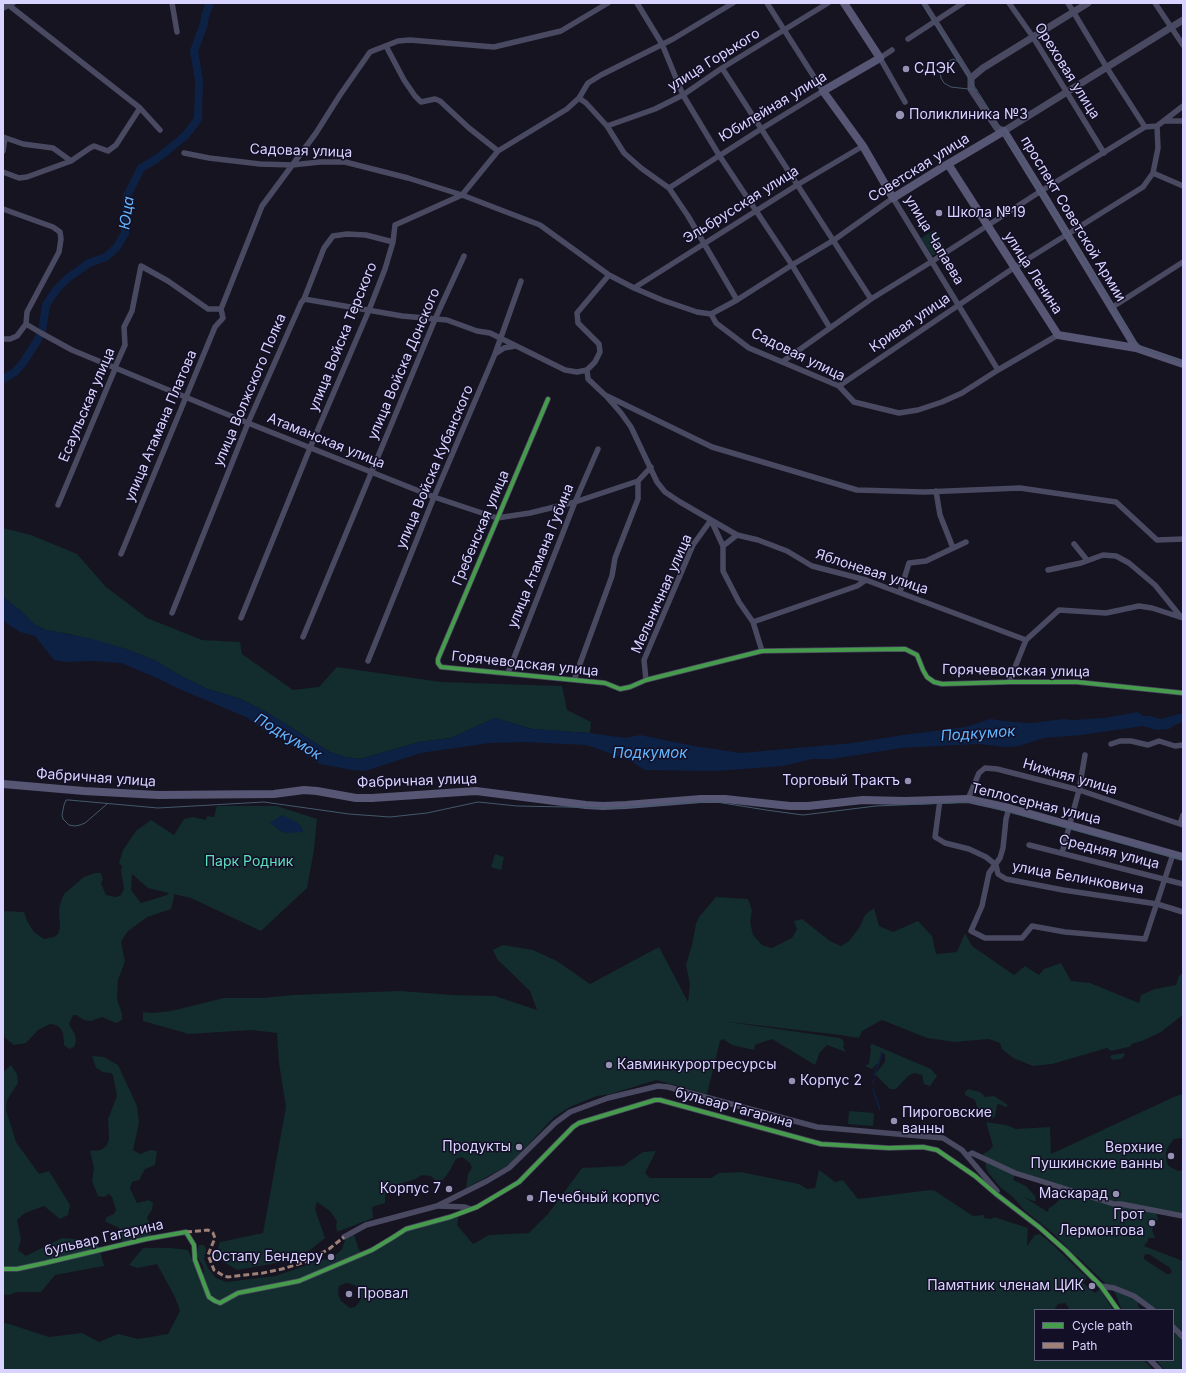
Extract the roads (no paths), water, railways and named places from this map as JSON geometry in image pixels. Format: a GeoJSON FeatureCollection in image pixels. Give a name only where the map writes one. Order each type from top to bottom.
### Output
{"type":"FeatureCollection","features":[{"type":"Feature","properties":{"kind":"main road"},"geometry":{"type":"LineString","coordinates":[[844,3],[880,58]]}},
{"type":"Feature","properties":{"kind":"main road","name":"Юбилейная улица"},"geometry":{"type":"LineString","coordinates":[[823,91],[880,58]]}},
{"type":"Feature","properties":{"kind":"main road","name":"улица Чапаева"},"geometry":{"type":"LineString","coordinates":[[823,91],[863,146],[894,198]]}},
{"type":"Feature","properties":{"kind":"main road","name":"Советская улица"},"geometry":{"type":"LineString","coordinates":[[894,198],[948,164],[1004,132]]}},
{"type":"Feature","properties":{"kind":"main road","name":"проспект Советской Армии"},"geometry":{"type":"LineString","coordinates":[[1004,132],[1042,191],[1136,348]]}},
{"type":"Feature","properties":{"kind":"main road","name":"улица Ленина"},"geometry":{"type":"LineString","coordinates":[[948,164],[1058,335]]}},
{"type":"Feature","properties":{"kind":"main road"},"geometry":{"type":"LineString","coordinates":[[1058,335],[1136,348],[1183,364]]}},
{"type":"Feature","properties":{"kind":"main road","name":"Фабричная улица"},"geometry":{"type":"LineString","coordinates":[[3,784],[84,792],[158,795],[274,794],[304,790],[356,798],[372,798],[476,791],[586,805],[626,805],[701,799],[725,799],[790,806],[808,806]]}},
{"type":"Feature","properties":{"kind":"main road","name":"Теплосерная улица"},"geometry":{"type":"LineString","coordinates":[[808,806],[863,800],[905,801],[968,799],[1009,808],[1183,857]]}},
{"type":"Feature","properties":{"kind":"street"},"geometry":{"type":"LineString","coordinates":[[172,3],[177,32]]}},
{"type":"Feature","properties":{"kind":"street"},"geometry":{"type":"LineString","coordinates":[[221,309],[262,206],[316,133],[370,52],[398,41],[410,40],[494,47],[562,31],[608,3]]}},
{"type":"Feature","properties":{"kind":"street"},"geometry":{"type":"LineString","coordinates":[[637,3],[662,44],[683,95],[719,155],[792,265],[830,328]]}},
{"type":"Feature","properties":{"kind":"street"},"geometry":{"type":"LineString","coordinates":[[393,242],[395,225],[462,195],[498,151],[567,109],[579,98],[588,84],[600,75],[662,44],[733,3]]}},
{"type":"Feature","properties":{"kind":"street","name":"улица Чапаева"},"geometry":{"type":"LineString","coordinates":[[767,3],[823,91]]}},
{"type":"Feature","properties":{"kind":"street","name":"улица Горького"},"geometry":{"type":"LineString","coordinates":[[608,126],[655,109],[683,95],[722,68],[828,3]]}},
{"type":"Feature","properties":{"kind":"street","name":"проспект Советской Армии"},"geometry":{"type":"LineString","coordinates":[[924,3],[971,78],[971,90],[997,128],[1004,132]]}},
{"type":"Feature","properties":{"kind":"street"},"geometry":{"type":"LineString","coordinates":[[908,39],[963,3]]}},
{"type":"Feature","properties":{"kind":"street","name":"Ореховая улица"},"geometry":{"type":"LineString","coordinates":[[1009,3],[1033,37],[1104,153]]}},
{"type":"Feature","properties":{"kind":"street"},"geometry":{"type":"LineString","coordinates":[[1068,3],[1145,127]]}},
{"type":"Feature","properties":{"kind":"street"},"geometry":{"type":"LineString","coordinates":[[971,78],[983,68],[1088,3]]}},
{"type":"Feature","properties":{"kind":"street"},"geometry":{"type":"LineString","coordinates":[[1155,3],[1183,46]]}},
{"type":"Feature","properties":{"kind":"street"},"geometry":{"type":"LineString","coordinates":[[3,8],[10,4],[140,108],[160,130]]}},
{"type":"Feature","properties":{"kind":"street","name":"Советская улица"},"geometry":{"type":"LineString","coordinates":[[1004,132],[1183,20]]}},
{"type":"Feature","properties":{"kind":"street"},"geometry":{"type":"LineString","coordinates":[[386,46],[404,80],[421,102],[435,99],[440,101],[469,128],[498,151]]}},
{"type":"Feature","properties":{"kind":"street","name":"Юбилейная улица"},"geometry":{"type":"LineString","coordinates":[[880,58],[892,50]]}},
{"type":"Feature","properties":{"kind":"street"},"geometry":{"type":"LineString","coordinates":[[880,58],[905,102]]}},
{"type":"Feature","properties":{"kind":"street"},"geometry":{"type":"LineString","coordinates":[[722,68],[871,298]]}},
{"type":"Feature","properties":{"kind":"street","name":"Юбилейная улица"},"geometry":{"type":"LineString","coordinates":[[669,188],[719,155],[823,91]]}},
{"type":"Feature","properties":{"kind":"street"},"geometry":{"type":"LineString","coordinates":[[579,98],[586,103],[608,126],[624,153],[641,168],[669,188],[737,300]]}},
{"type":"Feature","properties":{"kind":"street"},"geometry":{"type":"LineString","coordinates":[[782,362],[871,298],[931,262],[1145,127],[1157,126],[1183,106]]}},
{"type":"Feature","properties":{"kind":"street"},"geometry":{"type":"LineString","coordinates":[[3,172],[19,178],[27,177],[71,161],[94,146],[108,150],[116,145],[140,108]]}},
{"type":"Feature","properties":{"kind":"street"},"geometry":{"type":"LineString","coordinates":[[1164,121],[1183,121]]}},
{"type":"Feature","properties":{"kind":"street","name":"Кривая улица"},"geometry":{"type":"LineString","coordinates":[[839,386],[1015,267],[1144,187],[1152,173],[1158,148],[1157,126]]}},
{"type":"Feature","properties":{"kind":"street"},"geometry":{"type":"LineString","coordinates":[[3,151],[4,138],[23,144],[53,148],[71,161]]}},
{"type":"Feature","properties":{"kind":"street","name":"Эльбрусская улица"},"geometry":{"type":"LineString","coordinates":[[634,288],[755,211],[863,146]]}},
{"type":"Feature","properties":{"kind":"street","name":"Садовая улица"},"geometry":{"type":"LineString","coordinates":[[184,153],[209,158],[292,165],[320,162],[345,162],[408,178],[462,195],[540,225],[609,275],[634,288],[697,312],[711,314],[716,323],[749,348],[839,386],[854,402],[899,413],[918,410],[962,393],[1058,335]]}},
{"type":"Feature","properties":{"kind":"street"},"geometry":{"type":"LineString","coordinates":[[1152,173],[1183,186]]}},
{"type":"Feature","properties":{"kind":"street","name":"улица Чапаева"},"geometry":{"type":"LineString","coordinates":[[894,198],[931,262],[998,370]]}},
{"type":"Feature","properties":{"kind":"street","name":"Советская улица"},"geometry":{"type":"LineString","coordinates":[[711,314],[737,300],[834,240],[894,198]]}},
{"type":"Feature","properties":{"kind":"street"},"geometry":{"type":"LineString","coordinates":[[3,209],[53,227],[60,232],[61,239],[59,252],[27,312],[26,324],[17,336],[10,339],[3,338]]}},
{"type":"Feature","properties":{"kind":"street","name":"улица Волжского Полка"},"geometry":{"type":"LineString","coordinates":[[172,612],[248,423],[300,303],[304,300],[324,248],[333,236],[347,234],[360,235],[393,242]]}},
{"type":"Feature","properties":{"kind":"street","name":"улица Войска Терского"},"geometry":{"type":"LineString","coordinates":[[241,618],[310,448],[369,310],[385,269],[393,242]]}},
{"type":"Feature","properties":{"kind":"street","name":"улица Войска Донского"},"geometry":{"type":"LineString","coordinates":[[303,637],[435,318],[464,256]]}},
{"type":"Feature","properties":{"kind":"street"},"geometry":{"type":"LineString","coordinates":[[1111,308],[1183,262]]}},
{"type":"Feature","properties":{"kind":"street","name":"Есаульская улица"},"geometry":{"type":"LineString","coordinates":[[58,505],[125,345],[124,327],[132,311],[141,266],[168,281],[208,310],[221,309]]}},
{"type":"Feature","properties":{"kind":"street"},"geometry":{"type":"LineString","coordinates":[[304,300],[402,316],[447,320],[501,338],[514,346],[565,370],[577,372],[587,370],[595,362],[600,352],[599,344],[578,323],[577,313],[609,275]]}},
{"type":"Feature","properties":{"kind":"street","name":"улица Войска Кубанского"},"geometry":{"type":"LineString","coordinates":[[368,661],[434,497],[495,354],[521,281]]}},
{"type":"Feature","properties":{"kind":"street","name":"улица Атамана Платова"},"geometry":{"type":"LineString","coordinates":[[121,554],[215,327],[223,318],[221,309]]}},
{"type":"Feature","properties":{"kind":"street","name":"Атаманская улица"},"geometry":{"type":"LineString","coordinates":[[26,324],[72,350],[248,423],[434,497],[496,518],[575,502],[638,481],[651,467]]}},
{"type":"Feature","properties":{"kind":"street"},"geometry":{"type":"LineString","coordinates":[[495,354],[504,348],[514,346]]}},
{"type":"Feature","properties":{"kind":"street","name":"Яблоневая улица"},"geometry":{"type":"LineString","coordinates":[[587,370],[588,378],[621,413],[631,427],[658,482],[665,492],[680,502],[737,535],[758,540],[787,551],[812,566],[866,580],[1026,640]]}},
{"type":"Feature","properties":{"kind":"street"},"geometry":{"type":"LineString","coordinates":[[605,395],[712,447],[857,490],[936,491],[1020,488],[1116,502],[1157,540],[1183,538]]}},
{"type":"Feature","properties":{"kind":"street","name":"Гребенская улица"},"geometry":{"type":"LineString","coordinates":[[441,667],[438,663],[438,659],[496,518],[548,399]]}},
{"type":"Feature","properties":{"kind":"street","name":"улица Атамана Губина"},"geometry":{"type":"LineString","coordinates":[[508,673],[575,502],[598,449]]}},
{"type":"Feature","properties":{"kind":"street"},"geometry":{"type":"LineString","coordinates":[[574,680],[612,576],[615,558],[638,499],[638,481]]}},
{"type":"Feature","properties":{"kind":"street"},"geometry":{"type":"LineString","coordinates":[[936,491],[940,515],[953,548]]}},
{"type":"Feature","properties":{"kind":"street"},"geometry":{"type":"LineString","coordinates":[[711,520],[723,546],[723,571],[739,602],[752,622],[762,651]]}},
{"type":"Feature","properties":{"kind":"street","name":"Мельничная улица"},"geometry":{"type":"LineString","coordinates":[[646,680],[644,660],[693,545],[711,520]]}},
{"type":"Feature","properties":{"kind":"street"},"geometry":{"type":"LineString","coordinates":[[723,546],[737,535]]}},
{"type":"Feature","properties":{"kind":"street"},"geometry":{"type":"LineString","coordinates":[[900,592],[909,563],[926,561],[966,542]]}},
{"type":"Feature","properties":{"kind":"street"},"geometry":{"type":"LineString","coordinates":[[1074,544],[1087,560]]}},
{"type":"Feature","properties":{"kind":"street"},"geometry":{"type":"LineString","coordinates":[[1048,570],[1103,556],[1116,556],[1129,563],[1155,585],[1182,618]]}},
{"type":"Feature","properties":{"kind":"street"},"geometry":{"type":"LineString","coordinates":[[752,622],[857,586],[866,580]]}},
{"type":"Feature","properties":{"kind":"street"},"geometry":{"type":"LineString","coordinates":[[1009,682],[1026,640],[1059,610],[1106,613],[1139,606],[1152,608],[1182,618]]}},
{"type":"Feature","properties":{"kind":"street","name":"Горячеводская улица"},"geometry":{"type":"LineString","coordinates":[[441,667],[605,683],[620,689],[630,687],[646,680],[762,651],[905,649],[917,655],[927,677],[934,682],[942,684],[1077,682],[1183,693]]}},
{"type":"Feature","properties":{"kind":"street"},"geometry":{"type":"LineString","coordinates":[[1111,744],[1120,741],[1131,741],[1148,745],[1159,741],[1176,746],[1183,745]]}},
{"type":"Feature","properties":{"kind":"street"},"geometry":{"type":"LineString","coordinates":[[1062,853],[1079,790],[1085,756]]}},
{"type":"Feature","properties":{"kind":"street","name":"Нижняя улица"},"geometry":{"type":"LineString","coordinates":[[968,799],[979,773],[985,768],[997,769],[1079,790],[1182,824]]}},
{"type":"Feature","properties":{"kind":"street","name":"улица Белинковича"},"geometry":{"type":"LineString","coordinates":[[940,800],[935,837],[944,843],[969,849],[986,857],[996,865],[998,874],[1006,879],[1063,890],[1157,904],[1183,912]]}},
{"type":"Feature","properties":{"kind":"street"},"geometry":{"type":"LineString","coordinates":[[1009,808],[1006,819],[1003,848],[996,865],[989,873],[982,906],[971,931],[985,938],[1022,938],[1032,926],[1064,932],[1145,939],[1173,854]]}},
{"type":"Feature","properties":{"kind":"street"},"geometry":{"type":"LineString","coordinates":[[1182,824],[1183,815]]}},
{"type":"Feature","properties":{"kind":"street","name":"Средняя улица"},"geometry":{"type":"LineString","coordinates":[[1029,845],[1183,884]]}},
{"type":"Feature","properties":{"kind":"street","name":"бульвар Гагарина"},"geometry":{"type":"LineString","coordinates":[[344,1237],[366,1225],[437,1206],[487,1181],[509,1168],[555,1123],[570,1112],[608,1098],[658,1086],[668,1087],[818,1127],[936,1136],[943,1138],[962,1150],[990,1184],[1009,1204]]}},
{"type":"Feature","properties":{"kind":"street","name":"бульвар Гагарина"},"geometry":{"type":"LineString","coordinates":[[3,1270],[17,1269],[146,1239],[186,1232],[194,1246],[195,1260],[209,1297],[220,1303],[238,1293],[299,1281],[372,1250],[406,1228],[450,1217],[472,1209],[519,1182],[574,1126],[655,1100],[666,1101],[821,1144],[932,1148],[943,1153],[975,1176],[1039,1227],[1065,1250],[1101,1286],[1117,1309]]}},
{"type":"Feature","properties":{"kind":"street"},"geometry":{"type":"LineString","coordinates":[[967,1156],[972,1153],[1015,1173],[1115,1204],[1183,1216]]}},
{"type":"Feature","properties":{"kind":"street","name":"бульвар Гагарина"},"geometry":{"type":"LineString","coordinates":[[437,1206],[465,1206],[472,1209]]}},
{"type":"Feature","properties":{"kind":"street"},"geometry":{"type":"LineString","coordinates":[[1101,1286],[1114,1288],[1151,1309]]}},
{"type":"Feature","properties":{"kind":"street"},"geometry":{"type":"LineString","coordinates":[[1174,1328],[1183,1337]]}},
{"type":"Feature","properties":{"kind":"street"},"geometry":{"type":"LineString","coordinates":[[1151,1361],[1160,1370]]}},
{"type":"Feature","properties":{"kind":"water","name":"Подкумок"},"geometry":{"type":"Polygon","coordinates":[[[3,597],[21,611],[35,625],[46,630],[93,639],[126,649],[156,661],[183,677],[208,689],[241,699],[270,714],[330,752],[345,757],[360,759],[419,742],[451,738],[495,718],[532,729],[590,733],[625,738],[640,735],[694,746],[741,753],[853,743],[966,727],[990,719],[1031,723],[1064,719],[1104,718],[1138,712],[1143,716],[1161,719],[1183,713],[1183,722],[1169,729],[1156,730],[1143,726],[1081,735],[1044,738],[1019,746],[1007,747],[978,744],[901,748],[832,759],[812,759],[783,766],[716,771],[645,770],[627,759],[586,745],[524,742],[490,743],[421,753],[365,771],[352,770],[320,764],[272,733],[267,732],[246,717],[121,663],[91,661],[66,662],[54,660],[35,636],[20,632],[3,620],[3,597]]]}},
{"type":"Feature","properties":{"kind":"water"},"geometry":{"type":"Polygon","coordinates":[[[282,815],[295,821],[302,827],[303,832],[287,833],[280,831],[274,825],[269,824],[282,815]]]}},
{"type":"Feature","properties":{"kind":"waterway","name":"Юца"},"geometry":{"type":"LineString","coordinates":[[3,379],[15,372],[23,363],[37,341],[42,331],[46,305],[56,290],[68,278],[89,263],[106,257],[117,247],[125,233],[127,196],[141,168],[158,158],[185,136],[198,119],[199,80],[194,51],[210,3]]}},
{"type":"Feature","properties":{"kind":"waterway"},"geometry":{"type":"LineString","coordinates":[[874,1075],[882,1051]]}},
{"type":"Feature","properties":{"kind":"waterway"},"geometry":{"type":"LineString","coordinates":[[873,1083],[874,1079]]}},
{"type":"Feature","properties":{"kind":"waterway"},"geometry":{"type":"LineString","coordinates":[[873,1089],[880,1110]]}},
{"type":"Feature","properties":{"kind":"tram line"},"geometry":{"type":"LineString","coordinates":[[922,3],[1134,340],[1144,349],[1183,362]]}},
{"type":"Feature","properties":{"kind":"tram line"},"geometry":{"type":"LineString","coordinates":[[961,63],[953,59],[947,62],[940,72],[941,78],[944,83],[951,87],[977,90]]}},
{"type":"Feature","properties":{"kind":"tram line"},"geometry":{"type":"LineString","coordinates":[[107,804],[85,823],[80,825],[69,825],[63,819],[62,815],[66,800],[158,808],[264,802],[349,814],[390,817],[427,813],[478,802],[517,806],[616,808],[710,801],[803,815],[876,806],[972,802],[1183,860]]}},
{"type":"Feature","properties":{"kind":"place","name":"СДЭК"},"geometry":{"type":"Point","coordinates":[906,69]}},
{"type":"Feature","properties":{"kind":"place","name":"Поликлиника №3"},"geometry":{"type":"Point","coordinates":[900,115]}},
{"type":"Feature","properties":{"kind":"place","name":"Школа №19"},"geometry":{"type":"Point","coordinates":[939,213]}},
{"type":"Feature","properties":{"kind":"place","name":"Торговый Трактъ"},"geometry":{"type":"Point","coordinates":[908,781]}},
{"type":"Feature","properties":{"kind":"place","name":"Кавминкурортресурсы"},"geometry":{"type":"Point","coordinates":[609,1065]}},
{"type":"Feature","properties":{"kind":"place","name":"Корпус 2"},"geometry":{"type":"Point","coordinates":[792,1081]}},
{"type":"Feature","properties":{"kind":"place","name":"Пироговские ванны"},"geometry":{"type":"Point","coordinates":[894,1121]}},
{"type":"Feature","properties":{"kind":"place","name":"Продукты"},"geometry":{"type":"Point","coordinates":[519,1147]}},
{"type":"Feature","properties":{"kind":"place","name":"Верхние Пушкинские ванны"},"geometry":{"type":"Point","coordinates":[1171,1156]}},
{"type":"Feature","properties":{"kind":"place","name":"Корпус 7"},"geometry":{"type":"Point","coordinates":[449,1189]}},
{"type":"Feature","properties":{"kind":"place","name":"Маскарад"},"geometry":{"type":"Point","coordinates":[1116,1194]}},
{"type":"Feature","properties":{"kind":"place","name":"Лечебный корпус"},"geometry":{"type":"Point","coordinates":[530,1198]}},
{"type":"Feature","properties":{"kind":"place","name":"Грот Лермонтова"},"geometry":{"type":"Point","coordinates":[1152,1223]}},
{"type":"Feature","properties":{"kind":"place","name":"Остапу Бендеру"},"geometry":{"type":"Point","coordinates":[331,1257]}},
{"type":"Feature","properties":{"kind":"place","name":"Памятник членам ЦИК"},"geometry":{"type":"Point","coordinates":[1092,1286]}},
{"type":"Feature","properties":{"kind":"place","name":"Провал"},"geometry":{"type":"Point","coordinates":[349,1294]}},
{"type":"Feature","properties":{"kind":"park label","name":"Парк Родник"},"geometry":{"type":"Point","coordinates":[249,862]}}]}
